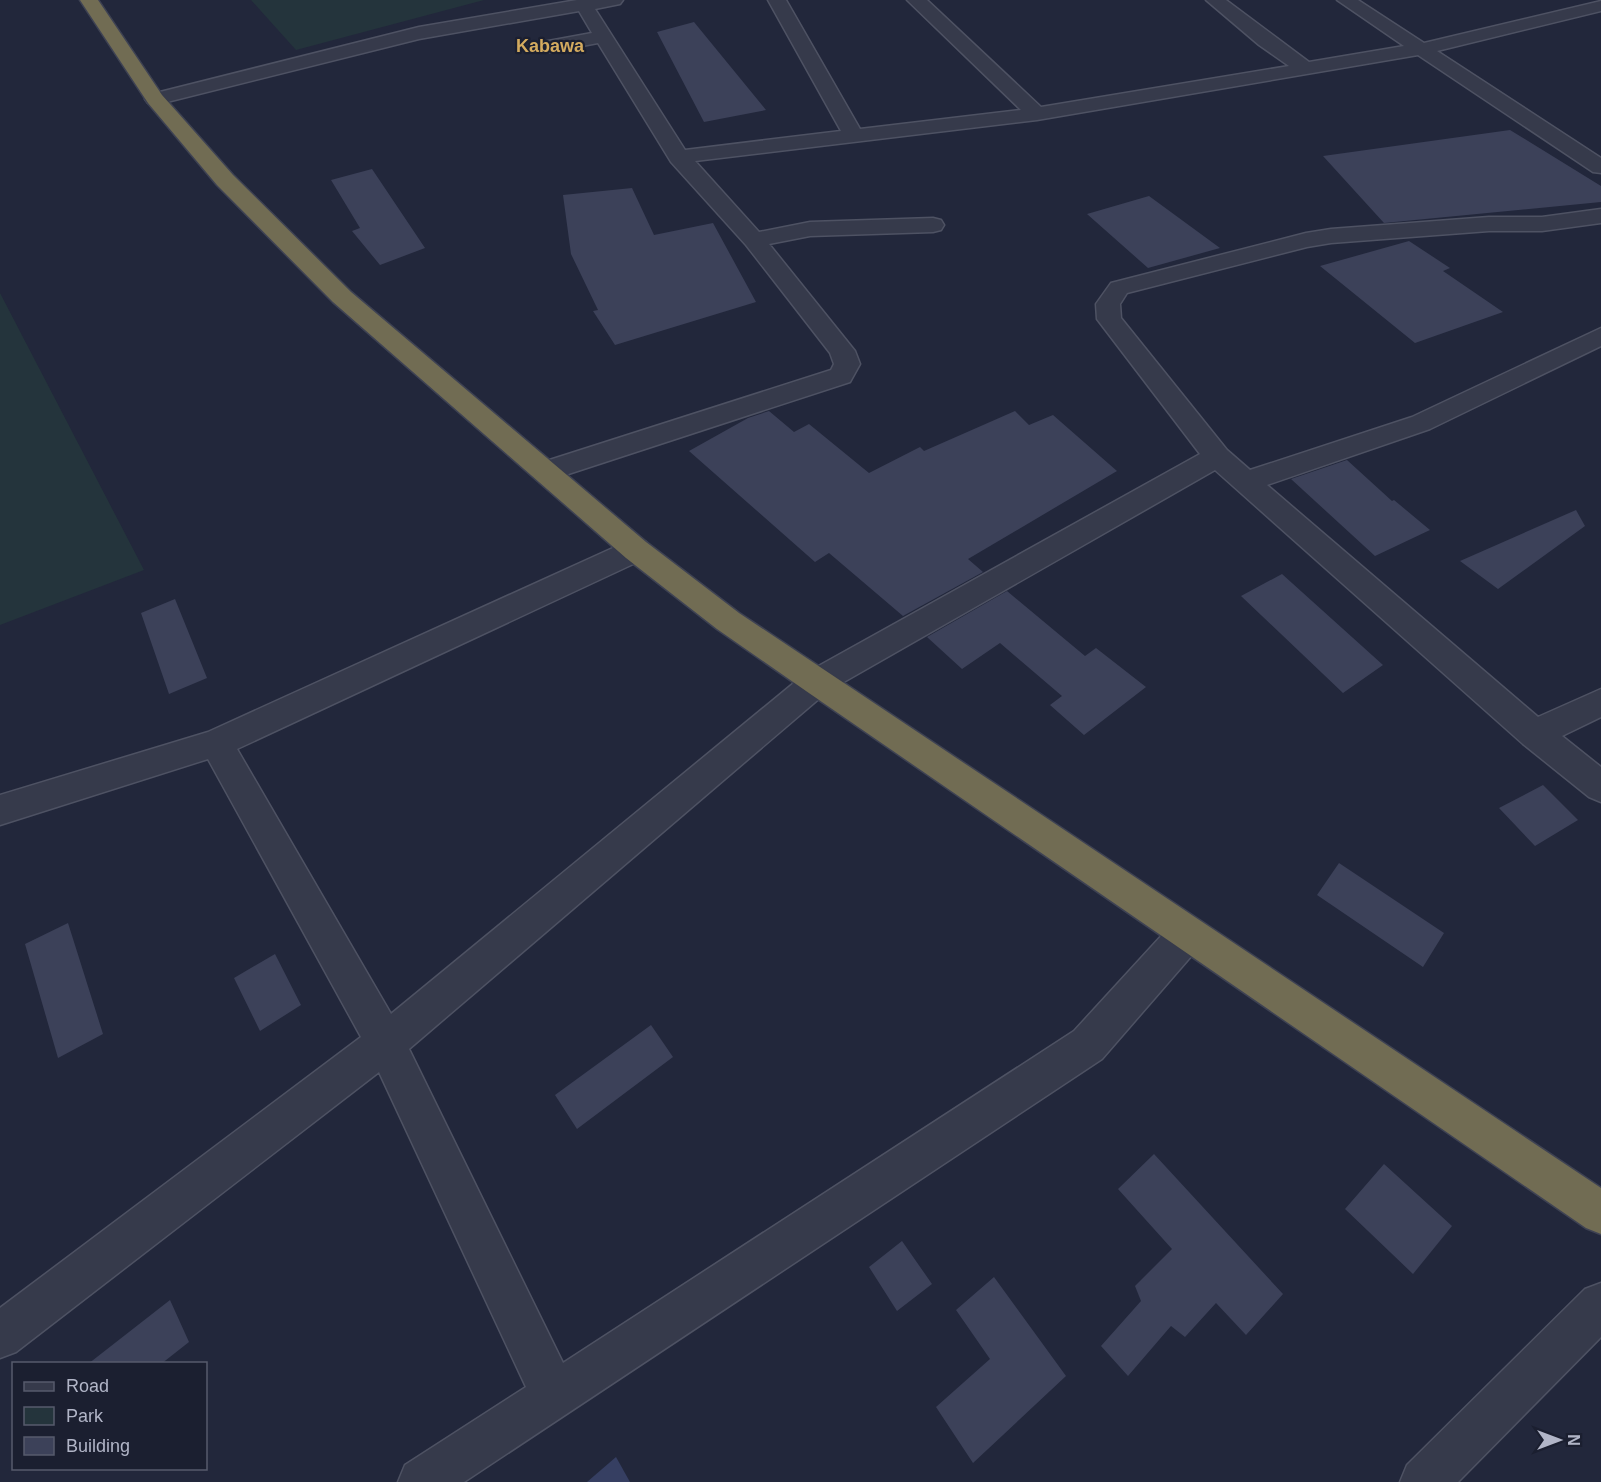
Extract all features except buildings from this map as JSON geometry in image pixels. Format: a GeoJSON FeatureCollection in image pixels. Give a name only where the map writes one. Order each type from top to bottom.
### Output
{"type":"FeatureCollection","features":[{"type":"Feature","properties":{"kind":"highway"},"geometry":{"type":"LineString","coordinates":[[89,0],[155,99],[225,180],[342,297],[547,471],[636,550],[728,621],[1601,1214]]}},
{"type":"Feature","properties":{"kind":"street"},"geometry":{"type":"LineString","coordinates":[[155,99],[419,33],[529,0]]}},
{"type":"Feature","properties":{"kind":"street"},"geometry":{"type":"LineString","coordinates":[[419,33],[614,0]]}},
{"type":"Feature","properties":{"kind":"street"},"geometry":{"type":"LineString","coordinates":[[777,0],[854,136]]}},
{"type":"Feature","properties":{"kind":"street"},"geometry":{"type":"LineString","coordinates":[[916,0],[1037,114]]}},
{"type":"Feature","properties":{"kind":"street"},"geometry":{"type":"LineString","coordinates":[[1215,0],[1266,41],[1306,69]]}},
{"type":"Feature","properties":{"kind":"street"},"geometry":{"type":"LineString","coordinates":[[1346,0],[1601,167]]}},
{"type":"Feature","properties":{"kind":"street"},"geometry":{"type":"LineString","coordinates":[[547,471],[840,376],[847,364],[842,351],[754,240],[679,157],[583,4]]}},
{"type":"Feature","properties":{"kind":"street"},"geometry":{"type":"LineString","coordinates":[[679,157],[1037,114],[1113,99],[1422,49],[1601,6]]}},
{"type":"Feature","properties":{"kind":"street"},"geometry":{"type":"LineString","coordinates":[[550,46],[603,36]]}},
{"type":"Feature","properties":{"kind":"street"},"geometry":{"type":"LineString","coordinates":[[1601,216],[1542,224],[1489,224],[1331,236],[1119,288],[1108,304],[1108,319],[1216,457],[1535,734],[1601,787]]}},
{"type":"Feature","properties":{"kind":"street"},"geometry":{"type":"LineString","coordinates":[[754,240],[810,229],[933,225]]}},
{"type":"Feature","properties":{"kind":"street"},"geometry":{"type":"LineString","coordinates":[[1244,482],[1421,423],[1601,336]]}},
{"type":"Feature","properties":{"kind":"street"},"geometry":{"type":"LineString","coordinates":[[0,1336],[386,1043],[817,682],[1216,457]]}},
{"type":"Feature","properties":{"kind":"street"},"geometry":{"type":"LineString","coordinates":[[0,810],[216,743],[636,550]]}},
{"type":"Feature","properties":{"kind":"street"},"geometry":{"type":"LineString","coordinates":[[1535,734],[1601,702]]}},
{"type":"Feature","properties":{"kind":"street"},"geometry":{"type":"LineString","coordinates":[[216,743],[386,1043],[554,1395]]}},
{"type":"Feature","properties":{"kind":"street"},"geometry":{"type":"LineString","coordinates":[[422,1482],[1088,1045],[1187,934]]}},
{"type":"Feature","properties":{"kind":"street"},"geometry":{"type":"LineString","coordinates":[[1424,1482],[1601,1305]]}},
{"type":"Feature","properties":{"kind":"green space"},"geometry":{"type":"Polygon","coordinates":[[[251,0],[484,0],[296,50],[251,0]]]}},
{"type":"Feature","properties":{"kind":"green space"},"geometry":{"type":"Polygon","coordinates":[[[0,293],[144,570],[0,625],[0,293]]]}},
{"type":"Feature","properties":{"kind":"water"},"geometry":{"type":"Polygon","coordinates":[[[616,1457],[630,1482],[587,1482],[616,1457]]]}},
{"type":"Feature","properties":{"kind":"district","name":"Kabawa"},"geometry":{"type":"Point","coordinates":[550,46]}}]}
